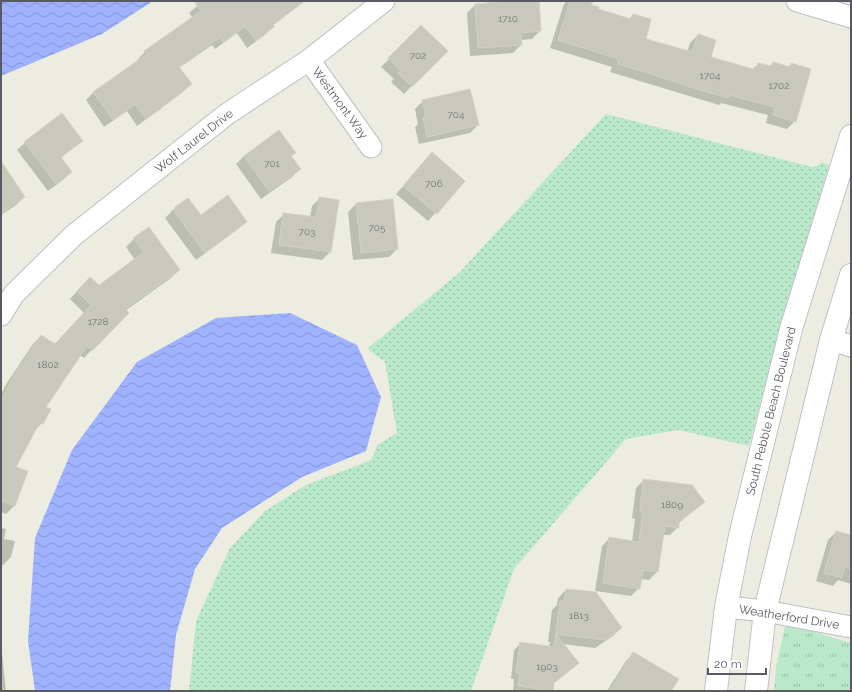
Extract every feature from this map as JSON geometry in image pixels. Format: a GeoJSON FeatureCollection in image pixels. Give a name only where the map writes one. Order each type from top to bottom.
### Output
{"type":"FeatureCollection","features":[{"type":"Feature","properties":{"kind":"street","name":"Wolf Laurel Drive"},"geometry":{"type":"LineString","coordinates":[[1,315],[8,288],[227,114],[308,60],[384,1]]}},
{"type":"Feature","properties":{"kind":"street"},"geometry":{"type":"LineString","coordinates":[[797,1],[851,17]]}},
{"type":"Feature","properties":{"kind":"street","name":"Westmont Way"},"geometry":{"type":"LineString","coordinates":[[308,60],[371,147]]}},
{"type":"Feature","properties":{"kind":"street","name":"South Pebble Beach Boulevard"},"geometry":{"type":"LineString","coordinates":[[716,691],[726,607],[740,536],[791,329],[851,136]]}},
{"type":"Feature","properties":{"kind":"street"},"geometry":{"type":"LineString","coordinates":[[756,691],[765,612],[841,343],[851,275]]}},
{"type":"Feature","properties":{"kind":"street","name":"Weatherford Drive"},"geometry":{"type":"LineString","coordinates":[[726,607],[765,612],[851,627]]}},
{"type":"Feature","properties":{"kind":"green space"},"geometry":{"type":"Polygon","coordinates":[[[606,114],[812,167],[817,166],[822,162],[829,165],[772,358],[749,446],[678,430],[626,439],[514,569],[471,691],[189,691],[196,621],[230,548],[265,511],[306,485],[369,461],[373,457],[377,445],[397,433],[385,362],[368,348],[459,273],[606,114]]]}},
{"type":"Feature","properties":{"kind":"green space"},"geometry":{"type":"Polygon","coordinates":[[[785,626],[811,631],[851,643],[851,691],[774,691],[776,667],[785,626]]]}},
{"type":"Feature","properties":{"kind":"water"},"geometry":{"type":"Polygon","coordinates":[[[1,1],[153,1],[102,34],[1,76],[1,1]]]}},
{"type":"Feature","properties":{"kind":"water"},"geometry":{"type":"Polygon","coordinates":[[[290,313],[357,345],[381,397],[366,451],[302,477],[222,528],[195,569],[176,635],[170,691],[35,691],[28,641],[35,538],[72,450],[137,362],[216,318],[290,313]]]}},
{"type":"Feature","properties":{"kind":"building"},"geometry":{"type":"Polygon","coordinates":[[[194,1],[304,1],[273,25],[274,27],[256,41],[245,26],[223,42],[220,37],[179,67],[192,84],[146,119],[135,104],[113,120],[93,92],[147,54],[144,51],[201,11],[194,1]]]}},
{"type":"Feature","properties":{"kind":"building"},"geometry":{"type":"Polygon","coordinates":[[[510,1],[539,1],[541,31],[521,33],[522,45],[478,48],[475,4],[510,1]]]}},
{"type":"Feature","properties":{"kind":"building"},"geometry":{"type":"Polygon","coordinates":[[[570,1],[593,1],[591,5],[599,7],[598,9],[631,19],[633,14],[651,19],[646,39],[692,52],[698,34],[716,40],[711,57],[756,70],[758,63],[771,66],[773,62],[790,67],[791,63],[811,69],[796,122],[773,115],[775,107],[729,95],[728,98],[683,85],[618,64],[619,59],[558,40],[570,1]]]}},
{"type":"Feature","properties":{"kind":"building"},"geometry":{"type":"Polygon","coordinates":[[[421,25],[448,51],[412,87],[398,73],[401,71],[388,58],[421,25]]]}},
{"type":"Feature","properties":{"kind":"building"},"geometry":{"type":"Polygon","coordinates":[[[470,89],[479,125],[427,137],[423,118],[426,117],[422,100],[470,89]]]}},
{"type":"Feature","properties":{"kind":"building"},"geometry":{"type":"Polygon","coordinates":[[[62,113],[83,141],[61,157],[72,172],[56,184],[24,142],[62,113]]]}},
{"type":"Feature","properties":{"kind":"building"},"geometry":{"type":"Polygon","coordinates":[[[279,130],[296,153],[291,156],[301,169],[269,191],[244,156],[279,130]]]}},
{"type":"Feature","properties":{"kind":"building"},"geometry":{"type":"Polygon","coordinates":[[[432,152],[465,181],[437,214],[403,186],[432,152]]]}},
{"type":"Feature","properties":{"kind":"building"},"geometry":{"type":"Polygon","coordinates":[[[1,161],[25,197],[1,213],[1,161]]]}},
{"type":"Feature","properties":{"kind":"building"},"geometry":{"type":"Polygon","coordinates":[[[228,195],[247,222],[205,253],[175,213],[175,207],[188,198],[201,215],[228,195]]]}},
{"type":"Feature","properties":{"kind":"building"},"geometry":{"type":"Polygon","coordinates":[[[319,197],[339,200],[331,252],[279,245],[283,213],[316,217],[319,197]]]}},
{"type":"Feature","properties":{"kind":"building"},"geometry":{"type":"Polygon","coordinates":[[[393,199],[398,249],[361,253],[356,203],[393,199]]]}},
{"type":"Feature","properties":{"kind":"building"},"geometry":{"type":"Polygon","coordinates":[[[149,227],[180,270],[125,309],[129,313],[92,351],[87,346],[46,407],[51,409],[43,424],[40,422],[16,467],[28,471],[15,506],[1,501],[1,401],[13,377],[41,335],[55,344],[91,305],[77,291],[90,277],[99,285],[144,252],[133,238],[149,227]]]}},
{"type":"Feature","properties":{"kind":"building"},"geometry":{"type":"Polygon","coordinates":[[[643,479],[692,485],[705,502],[679,522],[679,528],[665,526],[658,572],[643,570],[640,589],[603,583],[609,537],[639,542],[643,511],[640,511],[643,479]]]}},
{"type":"Feature","properties":{"kind":"building"},"geometry":{"type":"Polygon","coordinates":[[[836,531],[851,535],[851,569],[845,567],[842,578],[824,573],[836,531]]]}},
{"type":"Feature","properties":{"kind":"building"},"geometry":{"type":"Polygon","coordinates":[[[566,589],[596,592],[622,628],[605,640],[556,634],[560,601],[564,602],[566,589]]]}},
{"type":"Feature","properties":{"kind":"building"},"geometry":{"type":"Polygon","coordinates":[[[556,634],[579,663],[554,683],[553,691],[518,686],[520,673],[516,673],[520,642],[554,647],[556,634]]]}},
{"type":"Feature","properties":{"kind":"building"},"geometry":{"type":"Polygon","coordinates":[[[633,652],[679,679],[671,691],[610,691],[633,652]]]}}]}
